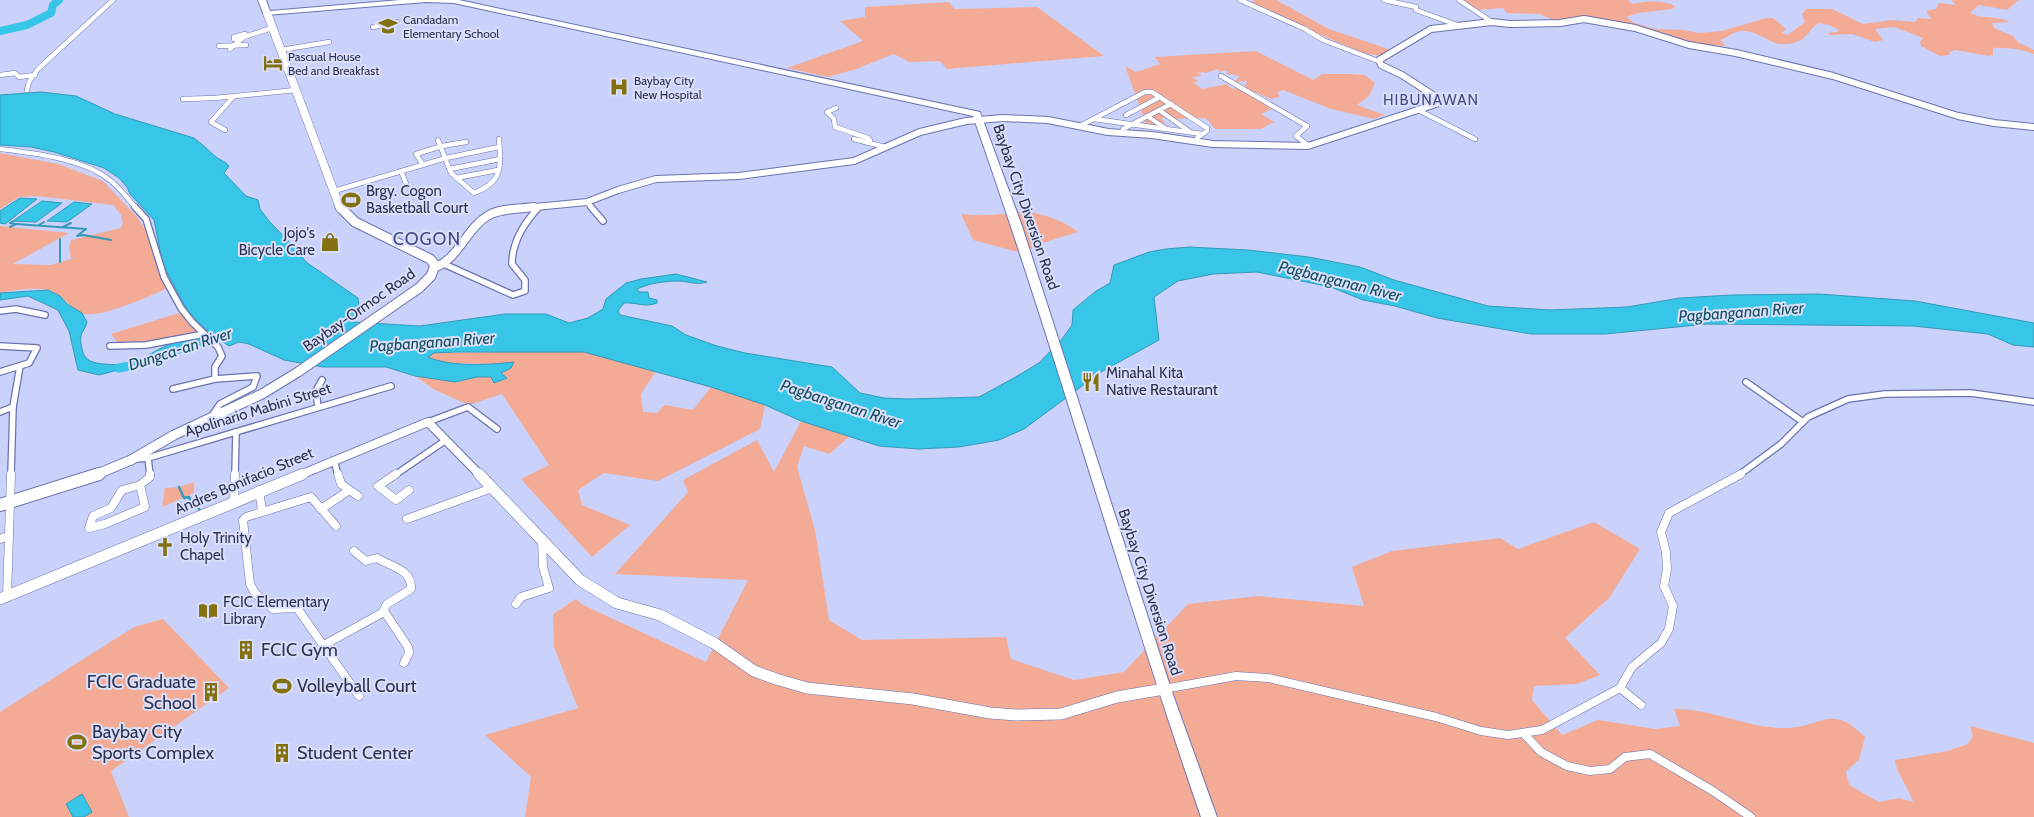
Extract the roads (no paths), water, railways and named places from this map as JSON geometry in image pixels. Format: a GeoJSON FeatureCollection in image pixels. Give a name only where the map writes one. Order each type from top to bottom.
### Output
{"type":"FeatureCollection","features":[{"type":"Feature","properties":{"kind":"highway","name":"Baybay-Ormoc Road"},"geometry":{"type":"LineString","coordinates":[[262,0],[267,13]]}},
{"type":"Feature","properties":{"kind":"highway","name":"Baybay City Diversion Road"},"geometry":{"type":"LineString","coordinates":[[267,13],[362,3],[426,0],[454,1],[976,113],[1017,226],[1164,689],[1209,817]]}},
{"type":"Feature","properties":{"kind":"main road","name":"Baybay-Ormoc Road"},"geometry":{"type":"LineString","coordinates":[[133,459],[174,435],[262,394],[298,372],[426,282],[434,268],[434,263],[430,259],[346,216],[341,210],[267,13]]}},
{"type":"Feature","properties":{"kind":"main road","name":"Apolinario Mabini Street"},"geometry":{"type":"LineString","coordinates":[[4,504],[101,473],[133,459]]}},
{"type":"Feature","properties":{"kind":"street"},"geometry":{"type":"LineString","coordinates":[[27,90],[29,82],[55,53],[113,0]]}},
{"type":"Feature","properties":{"kind":"street"},"geometry":{"type":"LineString","coordinates":[[434,268],[444,264],[487,216],[506,210],[587,202],[618,190],[656,179],[736,177],[852,162],[921,132],[979,120],[1003,118],[1048,120],[1108,132],[1152,135],[1213,144],[1310,146],[1437,104],[1440,100],[1402,75],[1381,65],[1378,61],[1323,40],[1305,29],[1240,0]]}},
{"type":"Feature","properties":{"kind":"street"},"geometry":{"type":"LineString","coordinates":[[1384,0],[1416,7],[1416,10],[1461,26]]}},
{"type":"Feature","properties":{"kind":"street"},"geometry":{"type":"LineString","coordinates":[[1459,0],[1492,22]]}},
{"type":"Feature","properties":{"kind":"street"},"geometry":{"type":"LineString","coordinates":[[1378,61],[1425,31],[1492,22],[1510,24],[1560,23],[1576,19],[1625,26],[1689,46],[1731,52],[1832,76],[1958,116],[1994,123],[2034,127]]}},
{"type":"Feature","properties":{"kind":"street"},"geometry":{"type":"LineString","coordinates":[[378,34],[372,28],[396,22]]}},
{"type":"Feature","properties":{"kind":"street"},"geometry":{"type":"LineString","coordinates":[[231,47],[238,40],[252,33],[272,28]]}},
{"type":"Feature","properties":{"kind":"street"},"geometry":{"type":"LineString","coordinates":[[281,50],[329,42]]}},
{"type":"Feature","properties":{"kind":"street"},"geometry":{"type":"LineString","coordinates":[[219,46],[246,45]]}},
{"type":"Feature","properties":{"kind":"street"},"geometry":{"type":"LineString","coordinates":[[0,75],[16,73],[19,77],[35,75]]}},
{"type":"Feature","properties":{"kind":"street"},"geometry":{"type":"LineString","coordinates":[[1221,76],[1250,92],[1275,110],[1307,126],[1308,128],[1296,136],[1310,146]]}},
{"type":"Feature","properties":{"kind":"street"},"geometry":{"type":"LineString","coordinates":[[183,99],[232,97],[296,90]]}},
{"type":"Feature","properties":{"kind":"street"},"geometry":{"type":"LineString","coordinates":[[1080,126],[1145,92],[1152,92],[1207,128],[1207,131],[1197,138]]}},
{"type":"Feature","properties":{"kind":"street"},"geometry":{"type":"LineString","coordinates":[[225,130],[211,122],[232,97]]}},
{"type":"Feature","properties":{"kind":"street"},"geometry":{"type":"LineString","coordinates":[[1126,115],[1160,97]]}},
{"type":"Feature","properties":{"kind":"street"},"geometry":{"type":"LineString","coordinates":[[1123,128],[1171,104]]}},
{"type":"Feature","properties":{"kind":"street"},"geometry":{"type":"LineString","coordinates":[[836,108],[827,112],[834,118],[835,127],[868,138],[870,140],[868,143]]}},
{"type":"Feature","properties":{"kind":"street"},"geometry":{"type":"LineString","coordinates":[[1114,108],[1138,121]]}},
{"type":"Feature","properties":{"kind":"street"},"geometry":{"type":"LineString","coordinates":[[1159,110],[1191,133]]}},
{"type":"Feature","properties":{"kind":"street"},"geometry":{"type":"LineString","coordinates":[[1418,110],[1474,139]]}},
{"type":"Feature","properties":{"kind":"street"},"geometry":{"type":"LineString","coordinates":[[1147,116],[1166,129]]}},
{"type":"Feature","properties":{"kind":"street"},"geometry":{"type":"LineString","coordinates":[[1093,119],[1202,134]]}},
{"type":"Feature","properties":{"kind":"street"},"geometry":{"type":"LineString","coordinates":[[438,140],[450,169],[456,178],[474,193],[492,185],[500,159],[499,139]]}},
{"type":"Feature","properties":{"kind":"street"},"geometry":{"type":"LineString","coordinates":[[854,139],[885,147]]}},
{"type":"Feature","properties":{"kind":"street"},"geometry":{"type":"LineString","coordinates":[[423,165],[416,154],[442,146],[466,142]]}},
{"type":"Feature","properties":{"kind":"street"},"geometry":{"type":"LineString","coordinates":[[334,191],[446,158],[499,147]]}},
{"type":"Feature","properties":{"kind":"street"},"geometry":{"type":"LineString","coordinates":[[0,149],[36,153],[85,167],[106,177],[116,185],[134,208],[146,219],[164,277],[181,308],[214,342],[222,356],[216,361],[213,375],[215,379]]}},
{"type":"Feature","properties":{"kind":"street"},"geometry":{"type":"LineString","coordinates":[[450,169],[500,159]]}},
{"type":"Feature","properties":{"kind":"street"},"geometry":{"type":"LineString","coordinates":[[456,178],[498,170]]}},
{"type":"Feature","properties":{"kind":"street"},"geometry":{"type":"LineString","coordinates":[[401,171],[407,186]]}},
{"type":"Feature","properties":{"kind":"street"},"geometry":{"type":"LineString","coordinates":[[587,202],[603,222]]}},
{"type":"Feature","properties":{"kind":"street"},"geometry":{"type":"LineString","coordinates":[[444,264],[513,295],[525,291],[528,285],[527,280],[512,264],[512,257],[525,222],[540,206]]}},
{"type":"Feature","properties":{"kind":"street"},"geometry":{"type":"LineString","coordinates":[[0,311],[16,309],[45,315]]}},
{"type":"Feature","properties":{"kind":"street"},"geometry":{"type":"LineString","coordinates":[[110,346],[158,343],[205,334]]}},
{"type":"Feature","properties":{"kind":"street"},"geometry":{"type":"LineString","coordinates":[[0,346],[37,348],[29,363],[0,372]]}},
{"type":"Feature","properties":{"kind":"street"},"geometry":{"type":"LineString","coordinates":[[3,598],[8,536],[4,504],[13,407],[20,366]]}},
{"type":"Feature","properties":{"kind":"street"},"geometry":{"type":"LineString","coordinates":[[173,389],[215,379],[257,376],[257,381],[252,387],[245,393],[220,404],[211,417]]}},
{"type":"Feature","properties":{"kind":"street"},"geometry":{"type":"LineString","coordinates":[[318,407],[316,391],[322,380]]}},
{"type":"Feature","properties":{"kind":"street"},"geometry":{"type":"LineString","coordinates":[[1746,382],[1803,422]]}},
{"type":"Feature","properties":{"kind":"street","name":"Apolinario Mabini Street"},"geometry":{"type":"LineString","coordinates":[[133,459],[148,458],[391,386]]}},
{"type":"Feature","properties":{"kind":"street"},"geometry":{"type":"LineString","coordinates":[[428,422],[542,538],[580,580],[617,603],[660,615],[714,643],[754,671],[807,688],[913,699],[990,713],[1016,715],[1061,714],[1117,697],[1236,676],[1268,678],[1436,717],[1481,731],[1508,735],[1542,730],[1620,688],[1632,667],[1661,643],[1669,629],[1673,606],[1664,586],[1667,559],[1666,547],[1661,532],[1668,514],[1688,501],[1726,483],[1758,462],[1782,444],[1808,417],[1828,406],[1848,399],[1885,394],[1971,393],[2034,402]]}},
{"type":"Feature","properties":{"kind":"street"},"geometry":{"type":"LineString","coordinates":[[0,412],[13,407]]}},
{"type":"Feature","properties":{"kind":"street","name":"Andres Bonifacio Street"},"geometry":{"type":"LineString","coordinates":[[3,598],[259,490],[468,407],[497,429]]}},
{"type":"Feature","properties":{"kind":"street"},"geometry":{"type":"LineString","coordinates":[[234,501],[236,432]]}},
{"type":"Feature","properties":{"kind":"street"},"geometry":{"type":"LineString","coordinates":[[409,490],[396,500],[378,486],[446,440]]}},
{"type":"Feature","properties":{"kind":"street"},"geometry":{"type":"LineString","coordinates":[[140,485],[145,508],[105,524],[89,528],[94,516],[114,505],[122,490],[140,485],[150,477],[148,458]]}},
{"type":"Feature","properties":{"kind":"street"},"geometry":{"type":"LineString","coordinates":[[334,460],[341,484],[348,491],[358,496]]}},
{"type":"Feature","properties":{"kind":"street"},"geometry":{"type":"LineString","coordinates":[[407,519],[492,488]]}},
{"type":"Feature","properties":{"kind":"street"},"geometry":{"type":"LineString","coordinates":[[259,490],[262,511]]}},
{"type":"Feature","properties":{"kind":"street"},"geometry":{"type":"LineString","coordinates":[[321,509],[348,491]]}},
{"type":"Feature","properties":{"kind":"street"},"geometry":{"type":"LineString","coordinates":[[336,526],[311,497],[262,511],[243,520],[251,586],[255,593],[273,609],[297,608],[358,696]]}},
{"type":"Feature","properties":{"kind":"street"},"geometry":{"type":"LineString","coordinates":[[0,539],[8,536]]}},
{"type":"Feature","properties":{"kind":"street"},"geometry":{"type":"LineString","coordinates":[[516,604],[521,597],[549,588],[543,567],[542,538]]}},
{"type":"Feature","properties":{"kind":"street"},"geometry":{"type":"LineString","coordinates":[[324,645],[384,611],[387,604],[410,590],[410,576],[406,572],[392,567],[377,558],[366,562],[354,551]]}},
{"type":"Feature","properties":{"kind":"street"},"geometry":{"type":"LineString","coordinates":[[384,611],[408,648],[409,653],[404,663]]}},
{"type":"Feature","properties":{"kind":"street"},"geometry":{"type":"LineString","coordinates":[[1620,688],[1641,705]]}},
{"type":"Feature","properties":{"kind":"street"},"geometry":{"type":"LineString","coordinates":[[1524,734],[1542,752],[1567,766],[1590,771],[1610,769],[1625,757],[1650,754],[1713,791],[1751,817]]}},
{"type":"Feature","properties":{"kind":"water","name":"Pagbanganan River"},"geometry":{"type":"Polygon","coordinates":[[[41,92],[76,96],[115,114],[194,138],[229,166],[224,173],[246,196],[258,200],[260,209],[269,221],[306,262],[358,298],[359,307],[353,322],[420,326],[505,314],[546,314],[569,323],[588,318],[603,309],[606,299],[626,283],[676,274],[707,282],[669,281],[642,287],[637,289],[639,292],[648,292],[649,298],[657,300],[657,303],[648,305],[624,303],[618,311],[620,315],[672,326],[686,335],[745,353],[832,367],[860,393],[884,398],[979,397],[1039,363],[1062,339],[1072,325],[1073,310],[1096,291],[1110,283],[1114,265],[1149,252],[1189,247],[1248,250],[1309,257],[1360,267],[1394,280],[1488,306],[1550,310],[1627,307],[1680,298],[1732,295],[1819,294],[1915,301],[2034,323],[2034,347],[2013,345],[1988,334],[1913,326],[1708,324],[1605,334],[1531,334],[1437,318],[1395,306],[1363,300],[1331,287],[1257,272],[1213,274],[1178,281],[1154,297],[1159,340],[1101,372],[1024,429],[999,440],[959,447],[918,449],[879,446],[801,421],[765,405],[711,387],[584,352],[455,352],[434,353],[428,357],[458,364],[514,362],[511,368],[501,373],[507,378],[494,383],[491,377],[477,377],[455,382],[415,376],[386,367],[323,367],[284,360],[249,344],[239,342],[229,346],[217,338],[207,342],[185,344],[171,348],[153,358],[99,375],[78,370],[69,331],[58,310],[28,296],[0,300],[0,293],[48,290],[60,296],[67,304],[82,313],[87,322],[81,336],[81,343],[84,355],[92,362],[115,365],[125,364],[142,358],[176,341],[201,337],[209,333],[187,310],[163,265],[154,220],[130,194],[119,178],[104,168],[54,152],[31,147],[0,145],[0,95],[41,92]]]}},
{"type":"Feature","properties":{"kind":"water"},"geometry":{"type":"Polygon","coordinates":[[[20,198],[37,199],[5,224],[0,223],[0,211],[20,198]]]}},
{"type":"Feature","properties":{"kind":"water"},"geometry":{"type":"Polygon","coordinates":[[[42,201],[62,203],[36,222],[13,221],[42,201]]]}},
{"type":"Feature","properties":{"kind":"water"},"geometry":{"type":"Polygon","coordinates":[[[74,202],[92,204],[67,222],[47,221],[74,202]]]}},
{"type":"Feature","properties":{"kind":"water"},"geometry":{"type":"Polygon","coordinates":[[[82,794],[92,812],[84,817],[73,817],[66,804],[82,794]]]}},
{"type":"Feature","properties":{"kind":"waterway"},"geometry":{"type":"LineString","coordinates":[[0,31],[27,25],[51,13],[53,5],[59,0]]}},
{"type":"Feature","properties":{"kind":"waterway"},"geometry":{"type":"LineString","coordinates":[[14,221],[10,223],[16,224]]}},
{"type":"Feature","properties":{"kind":"waterway"},"geometry":{"type":"LineString","coordinates":[[39,225],[44,222]]}},
{"type":"Feature","properties":{"kind":"waterway"},"geometry":{"type":"LineString","coordinates":[[63,227],[71,223]]}},
{"type":"Feature","properties":{"kind":"waterway"},"geometry":{"type":"LineString","coordinates":[[10,227],[16,224]]}},
{"type":"Feature","properties":{"kind":"waterway"},"geometry":{"type":"LineString","coordinates":[[16,224],[86,229],[77,236],[83,235],[111,240]]}},
{"type":"Feature","properties":{"kind":"waterway"},"geometry":{"type":"LineString","coordinates":[[60,239],[60,262]]}},
{"type":"Feature","properties":{"kind":"waterway","name":"Dungca-an River"},"geometry":{"type":"LineString","coordinates":[[119,368],[131,366],[207,339]]}},
{"type":"Feature","properties":{"kind":"waterway"},"geometry":{"type":"LineString","coordinates":[[179,487],[184,498],[189,497],[191,502],[194,500],[200,511]]}},
{"type":"Feature","properties":{"kind":"place","name":"Candadam Elementary School"},"geometry":{"type":"Point","coordinates":[388,26]}},
{"type":"Feature","properties":{"kind":"place","name":"Pascual House Bed and Breakfast"},"geometry":{"type":"Point","coordinates":[273,63]}},
{"type":"Feature","properties":{"kind":"place","name":"Baybay City New Hospital"},"geometry":{"type":"Point","coordinates":[619,87]}},
{"type":"Feature","properties":{"kind":"place","name":"Brgy. Cogon Basketball Court"},"geometry":{"type":"Point","coordinates":[351,200]}},
{"type":"Feature","properties":{"kind":"place","name":"Jojo's Bicycle Care"},"geometry":{"type":"Point","coordinates":[330,242]}},
{"type":"Feature","properties":{"kind":"place","name":"Minahal Kita Native Restaurant"},"geometry":{"type":"Point","coordinates":[1091,382]}},
{"type":"Feature","properties":{"kind":"place","name":"Holy Trinity Chapel"},"geometry":{"type":"Point","coordinates":[165,547]}},
{"type":"Feature","properties":{"kind":"place","name":"FCIC Elementary Library"},"geometry":{"type":"Point","coordinates":[208,611]}},
{"type":"Feature","properties":{"kind":"place","name":"FCIC Gym"},"geometry":{"type":"Point","coordinates":[246,650]}},
{"type":"Feature","properties":{"kind":"place","name":"Volleyball Court"},"geometry":{"type":"Point","coordinates":[282,686]}},
{"type":"Feature","properties":{"kind":"place","name":"FCIC Graduate School"},"geometry":{"type":"Point","coordinates":[211,692]}},
{"type":"Feature","properties":{"kind":"place","name":"Baybay City Sports Complex"},"geometry":{"type":"Point","coordinates":[77,742]}},
{"type":"Feature","properties":{"kind":"place","name":"Student Center"},"geometry":{"type":"Point","coordinates":[282,753]}},
{"type":"Feature","properties":{"kind":"district","name":"HIBUNAWAN"},"geometry":{"type":"Point","coordinates":[1431,100]}},
{"type":"Feature","properties":{"kind":"district","name":"COGON"},"geometry":{"type":"Point","coordinates":[427,239]}}]}
